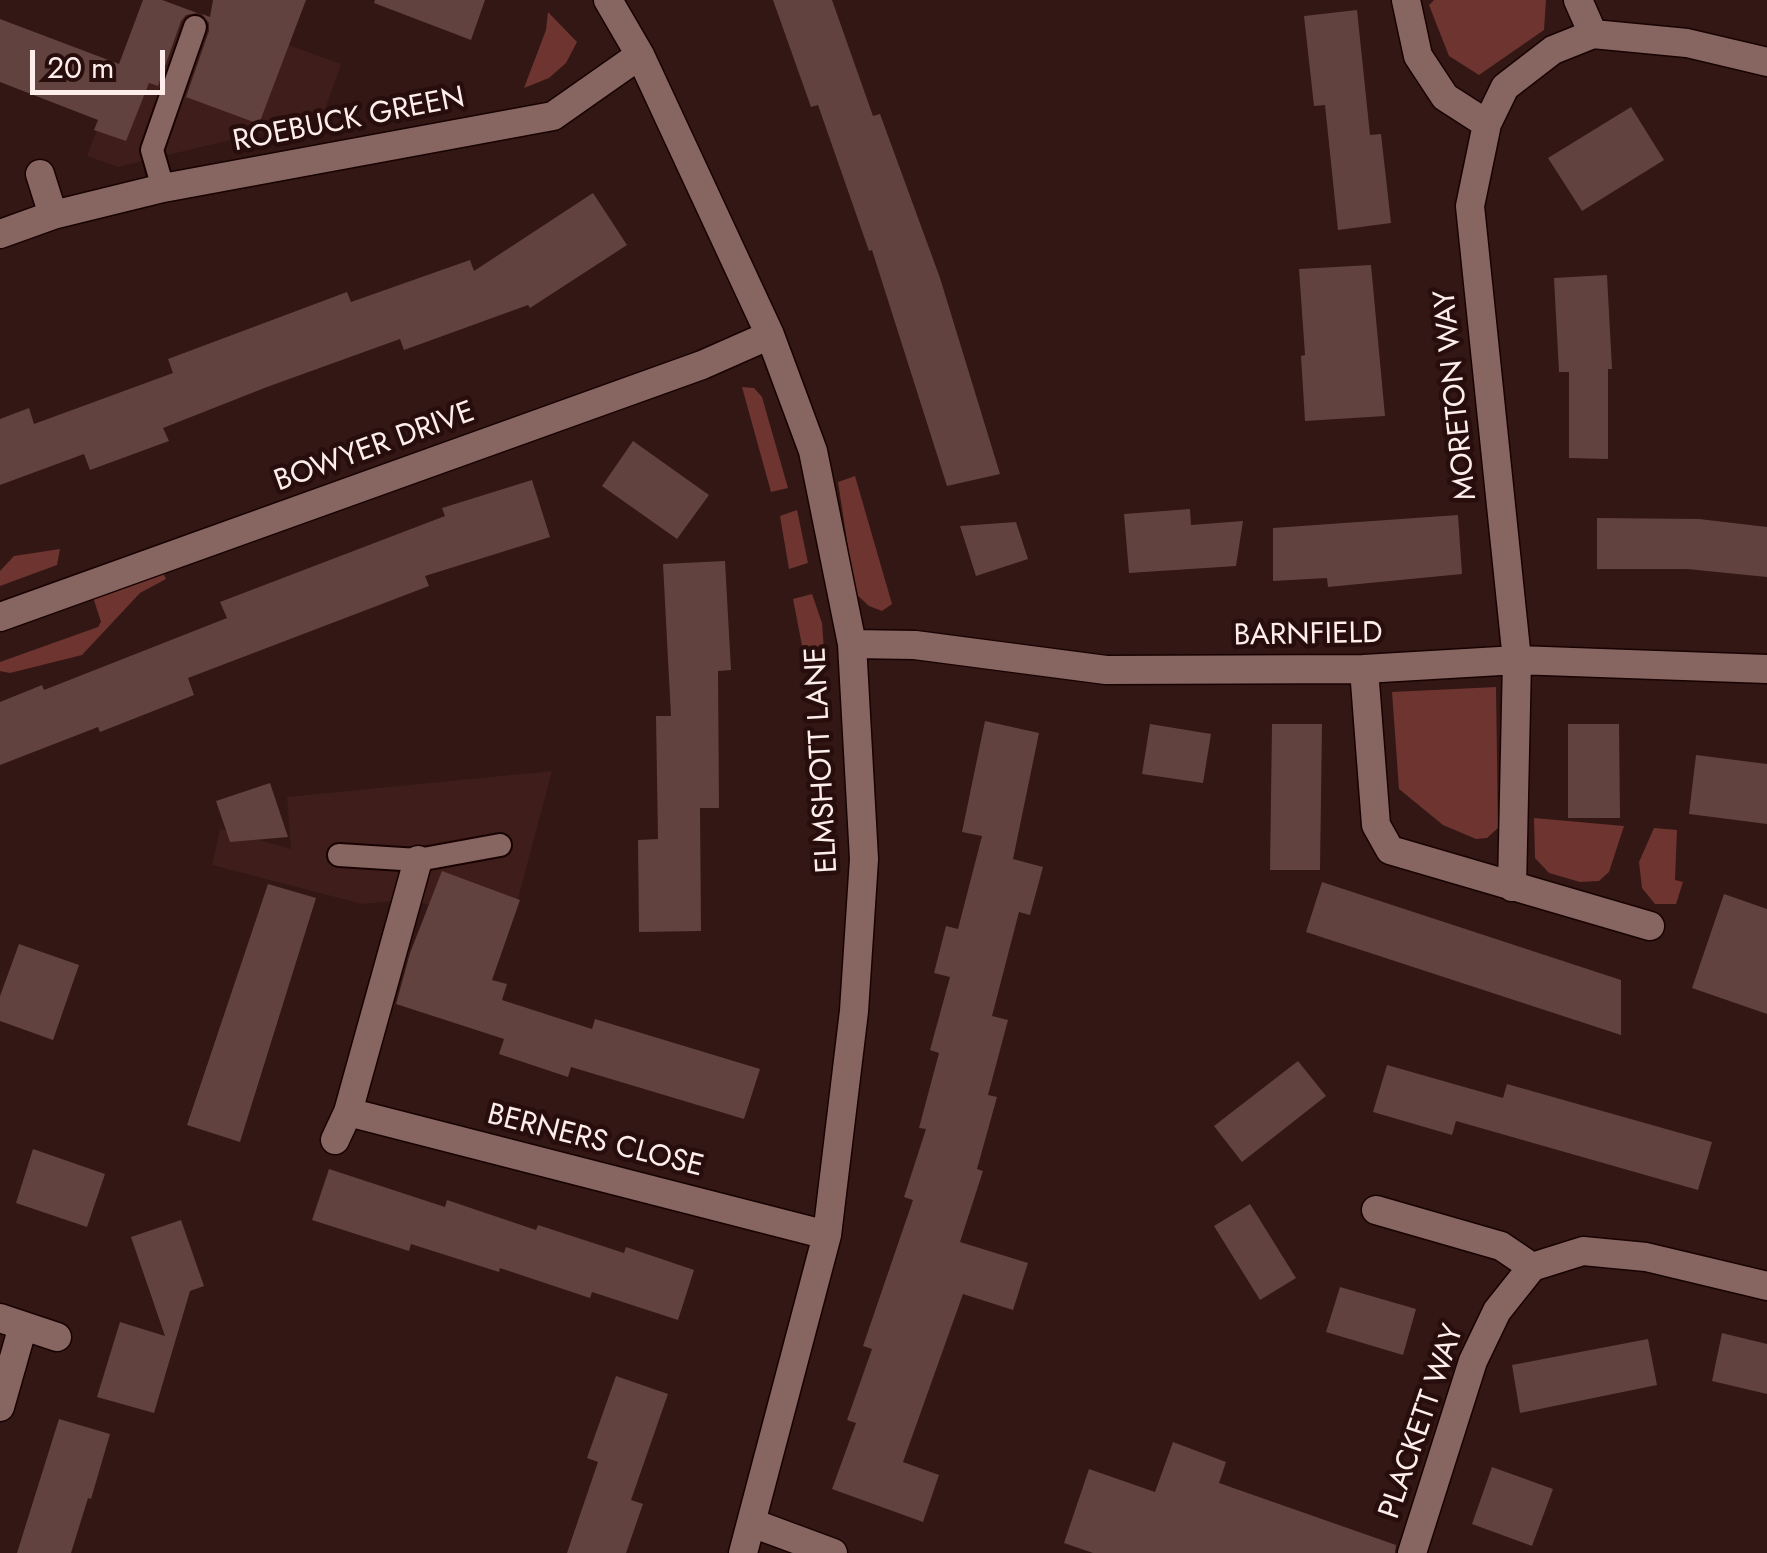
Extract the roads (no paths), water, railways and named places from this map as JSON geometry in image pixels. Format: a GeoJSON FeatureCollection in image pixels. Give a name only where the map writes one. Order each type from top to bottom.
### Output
{"type":"FeatureCollection","features":[{"type":"Feature","properties":{"kind":"street","name":"ELMSHOTT LANE"},"geometry":{"type":"LineString","coordinates":[[608,0],[640,55],[770,335],[814,451],[852,644],[864,859],[854,1011],[827,1235],[743,1553]]}},
{"type":"Feature","properties":{"kind":"street"},"geometry":{"type":"LineString","coordinates":[[1406,0],[1418,56],[1445,98],[1487,124]]}},
{"type":"Feature","properties":{"kind":"street"},"geometry":{"type":"LineString","coordinates":[[1578,0],[1593,34]]}},
{"type":"Feature","properties":{"kind":"street","name":"MORETON WAY"},"geometry":{"type":"LineString","coordinates":[[1512,887],[1517,660],[1470,206],[1487,124],[1505,88],[1553,50],[1593,34],[1687,43],[1767,62]]}},
{"type":"Feature","properties":{"kind":"street","name":"ROEBUCK GREEN"},"geometry":{"type":"LineString","coordinates":[[0,234],[53,215],[163,188],[553,116],[640,55]]}},
{"type":"Feature","properties":{"kind":"street"},"geometry":{"type":"LineString","coordinates":[[40,174],[53,215]]}},
{"type":"Feature","properties":{"kind":"street","name":"BOWYER DRIVE"},"geometry":{"type":"LineString","coordinates":[[0,618],[702,364],[770,335]]}},
{"type":"Feature","properties":{"kind":"street","name":"BARNFIELD"},"geometry":{"type":"LineString","coordinates":[[852,644],[915,645],[1106,670],[1364,670],[1517,660],[1767,669]]}},
{"type":"Feature","properties":{"kind":"street"},"geometry":{"type":"LineString","coordinates":[[1364,670],[1376,825],[1390,850],[1650,926]]}},
{"type":"Feature","properties":{"kind":"street"},"geometry":{"type":"LineString","coordinates":[[335,1140],[348,1112],[418,860]]}},
{"type":"Feature","properties":{"kind":"street","name":"BERNERS CLOSE"},"geometry":{"type":"LineString","coordinates":[[348,1112],[827,1235]]}},
{"type":"Feature","properties":{"kind":"street"},"geometry":{"type":"LineString","coordinates":[[1376,1210],[1501,1246],[1532,1266],[1583,1252],[1599,1253],[1646,1257],[1767,1286]]}},
{"type":"Feature","properties":{"kind":"street","name":"PLACKETT WAY"},"geometry":{"type":"LineString","coordinates":[[1412,1553],[1474,1362],[1497,1311],[1532,1266]]}},
{"type":"Feature","properties":{"kind":"street"},"geometry":{"type":"LineString","coordinates":[[0,1407],[12,1322],[57,1337]]}},
{"type":"Feature","properties":{"kind":"street"},"geometry":{"type":"LineString","coordinates":[[752,1524],[833,1553]]}},
{"type":"Feature","properties":{"kind":"lane"},"geometry":{"type":"LineString","coordinates":[[163,188],[152,150],[195,27]]}},
{"type":"Feature","properties":{"kind":"lane"},"geometry":{"type":"LineString","coordinates":[[340,855],[418,860],[500,845]]}}]}
